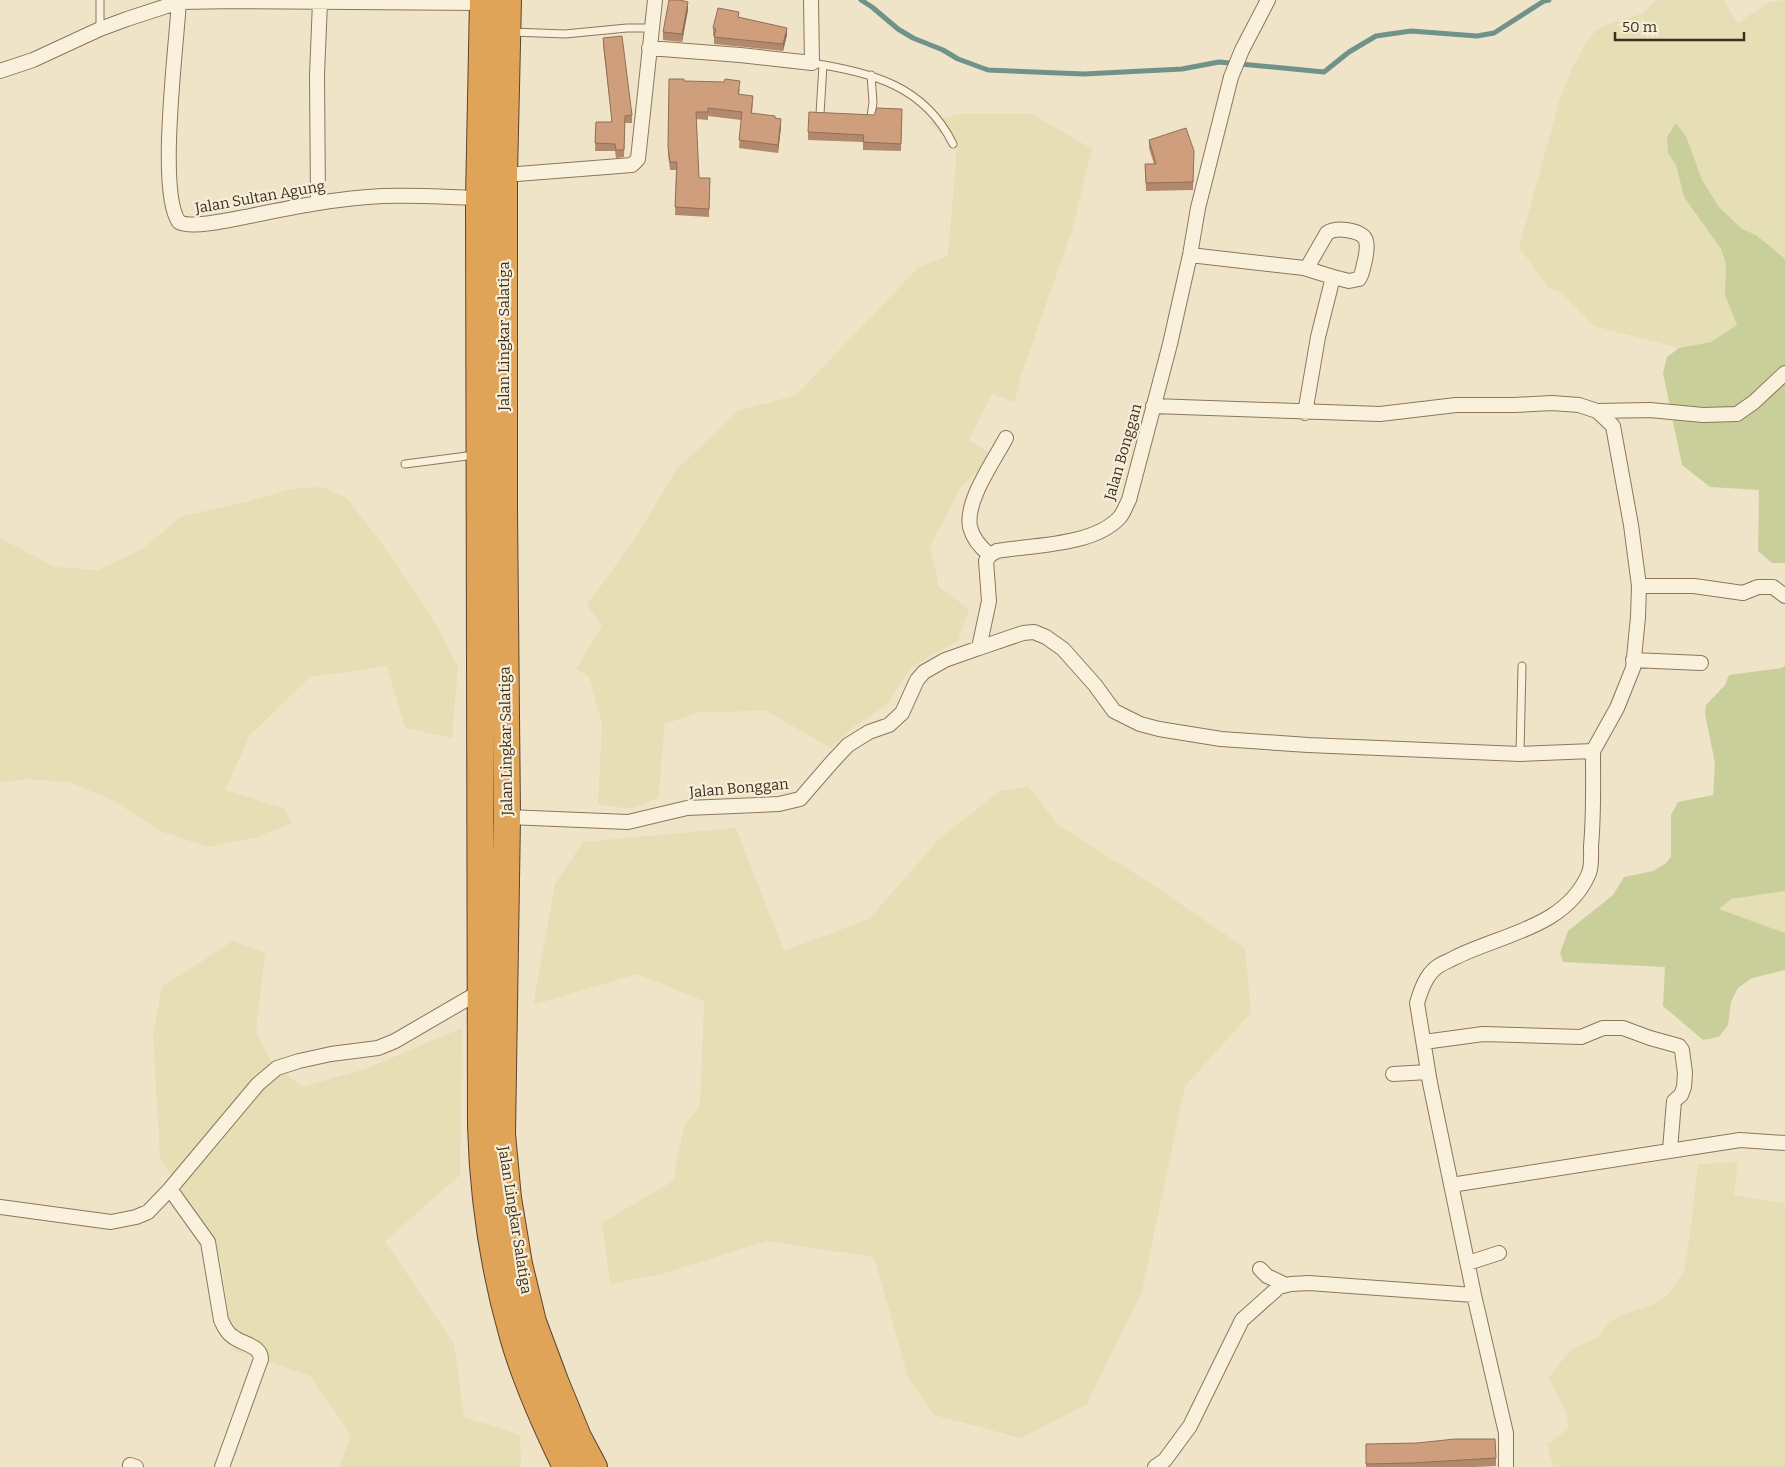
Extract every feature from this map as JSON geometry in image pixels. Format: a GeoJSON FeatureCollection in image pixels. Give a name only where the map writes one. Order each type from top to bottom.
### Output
{"type":"FeatureCollection","features":[{"type":"Feature","properties":{"kind":"highway","name":"Jalan Lingkar Salatiga"},"geometry":{"type":"LineString","coordinates":[[508,0],[504,175],[504,511],[507,817],[481,991],[482,1169],[497,1271],[512,1335],[545,1421],[566,1467]]}},
{"type":"Feature","properties":{"kind":"highway","name":"Jalan Lingkar Salatiga"},"geometry":{"type":"LineString","coordinates":[[483,2],[479,198],[480,454],[493,908],[502,1134],[508,1198],[519,1264],[533,1322],[578,1438],[594,1467]]}},
{"type":"Feature","properties":{"kind":"street"},"geometry":{"type":"LineString","coordinates":[[504,175],[632,165],[638,159],[655,0]]}},
{"type":"Feature","properties":{"kind":"street"},"geometry":{"type":"LineString","coordinates":[[649,48],[740,55],[818,64],[811,0]]}},
{"type":"Feature","properties":{"kind":"street","name":"Jalan Bonggan"},"geometry":{"type":"LineString","coordinates":[[990,555],[997,551],[1074,540],[1092,534],[1110,526],[1120,516],[1129,500],[1170,344],[1190,255],[1198,208],[1231,77],[1242,50],[1268,0]]}},
{"type":"Feature","properties":{"kind":"street"},"geometry":{"type":"LineString","coordinates":[[0,71],[33,60],[100,29],[179,1],[483,2]]}},
{"type":"Feature","properties":{"kind":"street","name":"Jalan Sultan Agung"},"geometry":{"type":"LineString","coordinates":[[179,1],[169,154],[170,194],[176,218],[182,224],[197,225],[318,203],[384,196],[479,198]]}},
{"type":"Feature","properties":{"kind":"street"},"geometry":{"type":"LineString","coordinates":[[318,203],[317,75],[325,1]]}},
{"type":"Feature","properties":{"kind":"street"},"geometry":{"type":"LineString","coordinates":[[1190,255],[1304,268],[1349,281],[1359,279],[1367,244],[1365,238],[1361,234],[1349,230],[1332,230],[1327,233],[1311,261],[1304,268]]}},
{"type":"Feature","properties":{"kind":"street"},"geometry":{"type":"LineString","coordinates":[[1305,413],[1318,337],[1333,277]]}},
{"type":"Feature","properties":{"kind":"street"},"geometry":{"type":"LineString","coordinates":[[1153,406],[1305,413],[1380,414],[1456,405],[1552,403],[1579,405],[1597,411],[1650,410],[1704,415],[1737,414],[1754,402],[1785,373]]}},
{"type":"Feature","properties":{"kind":"street"},"geometry":{"type":"LineString","coordinates":[[1506,1467],[1506,1433],[1451,1185],[1428,1072],[1417,1003],[1426,978],[1437,967],[1467,951],[1531,927],[1552,916],[1567,906],[1590,872],[1593,818],[1593,751],[1617,708],[1633,668],[1639,586],[1631,525],[1613,426],[1597,411]]}},
{"type":"Feature","properties":{"kind":"street"},"geometry":{"type":"LineString","coordinates":[[979,648],[989,601],[986,561],[990,555],[981,548],[974,538],[970,527],[970,516],[972,502],[1006,438]]}},
{"type":"Feature","properties":{"kind":"street"},"geometry":{"type":"LineString","coordinates":[[1639,586],[1694,586],[1743,593],[1758,587],[1773,587],[1785,596]]}},
{"type":"Feature","properties":{"kind":"street","name":"Jalan Bonggan"},"geometry":{"type":"LineString","coordinates":[[507,817],[628,822],[687,808],[779,804],[800,799],[848,745],[870,732],[889,725],[902,713],[917,680],[924,672],[945,660],[1023,633],[1034,632],[1046,637],[1062,649],[1095,684],[1114,711],[1140,724],[1159,729],[1221,739],[1298,744],[1520,754],[1593,751]]}},
{"type":"Feature","properties":{"kind":"street"},"geometry":{"type":"LineString","coordinates":[[1634,660],[1701,663]]}},
{"type":"Feature","properties":{"kind":"street"},"geometry":{"type":"LineString","coordinates":[[0,1206],[111,1222],[136,1217],[148,1212],[170,1189],[258,1084],[277,1068],[298,1061],[331,1054],[378,1048],[395,1041],[481,991]]}},
{"type":"Feature","properties":{"kind":"street"},"geometry":{"type":"LineString","coordinates":[[1424,1042],[1483,1034],[1581,1037],[1603,1028],[1623,1028],[1679,1046],[1684,1058],[1684,1088],[1681,1095],[1674,1101],[1670,1150]]}},
{"type":"Feature","properties":{"kind":"street"},"geometry":{"type":"LineString","coordinates":[[1393,1074],[1428,1072]]}},
{"type":"Feature","properties":{"kind":"street"},"geometry":{"type":"LineString","coordinates":[[1451,1185],[1740,1140],[1785,1143]]}},
{"type":"Feature","properties":{"kind":"street"},"geometry":{"type":"LineString","coordinates":[[170,1189],[208,1242],[221,1320],[225,1329],[231,1336],[258,1350],[261,1354],[261,1359],[222,1467]]}},
{"type":"Feature","properties":{"kind":"street"},"geometry":{"type":"LineString","coordinates":[[1468,1264],[1499,1254]]}},
{"type":"Feature","properties":{"kind":"street"},"geometry":{"type":"LineString","coordinates":[[1260,1270],[1267,1276],[1286,1285]]}},
{"type":"Feature","properties":{"kind":"street"},"geometry":{"type":"LineString","coordinates":[[1155,1467],[1165,1460],[1190,1426],[1242,1320],[1279,1287],[1309,1283],[1474,1295]]}},
{"type":"Feature","properties":{"kind":"lane"},"geometry":{"type":"LineString","coordinates":[[100,0],[100,29]]}},
{"type":"Feature","properties":{"kind":"lane"},"geometry":{"type":"LineString","coordinates":[[507,31],[565,34],[627,28],[651,28]]}},
{"type":"Feature","properties":{"kind":"lane"},"geometry":{"type":"LineString","coordinates":[[820,114],[818,64],[871,75],[895,84],[918,99],[946,129],[953,144]]}},
{"type":"Feature","properties":{"kind":"lane"},"geometry":{"type":"LineString","coordinates":[[871,75],[873,102],[871,117]]}},
{"type":"Feature","properties":{"kind":"lane"},"geometry":{"type":"LineString","coordinates":[[405,464],[480,454]]}},
{"type":"Feature","properties":{"kind":"lane"},"geometry":{"type":"LineString","coordinates":[[1520,754],[1522,666]]}},
{"type":"Feature","properties":{"kind":"shaded area"},"geometry":{"type":"Polygon","coordinates":[[[1657,0],[1723,0],[1738,23],[1769,2],[1785,0],[1785,259],[1756,235],[1742,229],[1719,207],[1702,180],[1686,136],[1676,123],[1667,137],[1668,153],[1676,165],[1684,197],[1721,249],[1726,264],[1725,295],[1737,325],[1711,342],[1679,348],[1594,326],[1561,293],[1549,288],[1519,247],[1559,102],[1571,70],[1586,43],[1596,30],[1611,23],[1641,14],[1657,0]]]}},
{"type":"Feature","properties":{"kind":"shaded area"},"geometry":{"type":"Polygon","coordinates":[[[960,114],[1032,114],[1092,149],[1072,230],[1020,379],[1015,402],[992,394],[969,440],[994,456],[961,487],[930,546],[939,587],[969,609],[958,641],[911,667],[888,704],[855,726],[831,748],[766,711],[700,712],[665,724],[658,798],[630,809],[598,804],[602,724],[589,677],[576,669],[602,626],[587,605],[634,540],[676,470],[738,411],[796,395],[919,267],[948,256],[957,148],[928,122],[960,114]]]}},
{"type":"Feature","properties":{"kind":"shaded area"},"geometry":{"type":"Polygon","coordinates":[[[322,487],[346,498],[381,542],[433,619],[458,667],[452,738],[405,728],[387,666],[310,677],[250,735],[225,790],[283,808],[292,823],[254,838],[208,847],[163,832],[112,800],[70,782],[28,779],[0,782],[0,538],[55,567],[98,570],[144,548],[180,517],[292,489],[322,487]]]}},
{"type":"Feature","properties":{"kind":"shaded area"},"geometry":{"type":"Polygon","coordinates":[[[1028,786],[1058,825],[1153,885],[1245,948],[1251,1013],[1185,1086],[1142,1291],[1087,1404],[1021,1438],[934,1415],[908,1377],[874,1257],[766,1241],[665,1273],[610,1284],[602,1223],[673,1181],[684,1126],[700,1106],[704,1001],[637,974],[533,1005],[555,884],[583,842],[736,828],[784,951],[869,919],[941,837],[1000,791],[1028,786]]]}},
{"type":"Feature","properties":{"kind":"shaded area"},"geometry":{"type":"Polygon","coordinates":[[[1785,891],[1785,933],[1718,909],[1731,899],[1785,891]]]}},
{"type":"Feature","properties":{"kind":"shaded area"},"geometry":{"type":"Polygon","coordinates":[[[233,941],[265,953],[256,1032],[270,1060],[302,1087],[368,1068],[462,1028],[460,1175],[385,1241],[454,1344],[464,1417],[520,1435],[521,1467],[339,1467],[351,1435],[310,1376],[233,1350],[221,1260],[160,1157],[153,1034],[162,987],[233,941]]]}},
{"type":"Feature","properties":{"kind":"shaded area"},"geometry":{"type":"Polygon","coordinates":[[[1738,1162],[1734,1195],[1785,1203],[1785,1467],[1553,1467],[1547,1444],[1569,1428],[1566,1412],[1549,1378],[1572,1349],[1600,1336],[1609,1322],[1624,1314],[1657,1303],[1669,1293],[1684,1271],[1698,1164],[1738,1162]]]}},
{"type":"Feature","properties":{"kind":"green space"},"geometry":{"type":"Polygon","coordinates":[[[1676,123],[1686,136],[1702,180],[1719,207],[1742,229],[1756,235],[1785,259],[1785,563],[1772,563],[1758,551],[1759,490],[1710,487],[1682,465],[1663,373],[1667,357],[1679,348],[1711,342],[1737,325],[1725,295],[1726,264],[1721,249],[1684,197],[1676,165],[1668,153],[1667,137],[1676,123]]]}},
{"type":"Feature","properties":{"kind":"green space"},"geometry":{"type":"Polygon","coordinates":[[[1785,665],[1785,891],[1731,899],[1719,909],[1785,933],[1785,970],[1752,978],[1738,988],[1731,1002],[1728,1025],[1719,1037],[1703,1040],[1663,1006],[1665,967],[1563,962],[1560,953],[1568,931],[1613,895],[1624,877],[1653,871],[1666,863],[1671,857],[1671,815],[1678,802],[1713,795],[1715,763],[1705,714],[1706,705],[1725,685],[1729,675],[1782,668],[1785,665]]]}},
{"type":"Feature","properties":{"kind":"building"},"geometry":{"type":"Polygon","coordinates":[[[669,0],[688,2],[682,34],[663,32],[669,0]]]}},
{"type":"Feature","properties":{"kind":"building"},"geometry":{"type":"Polygon","coordinates":[[[718,8],[739,12],[738,17],[787,28],[783,44],[714,37],[716,29],[713,28],[718,8]]]}},
{"type":"Feature","properties":{"kind":"building"},"geometry":{"type":"Polygon","coordinates":[[[622,36],[632,115],[625,116],[624,150],[616,150],[615,144],[595,143],[596,122],[612,122],[603,38],[622,36]]]}},
{"type":"Feature","properties":{"kind":"building"},"geometry":{"type":"Polygon","coordinates":[[[669,79],[724,82],[725,79],[740,81],[738,94],[753,96],[751,113],[775,116],[775,118],[781,119],[778,145],[739,140],[742,112],[708,108],[708,112],[696,112],[699,178],[710,178],[709,209],[675,207],[677,162],[670,162],[668,147],[669,79]]]}},
{"type":"Feature","properties":{"kind":"building"},"geometry":{"type":"Polygon","coordinates":[[[877,108],[902,109],[901,144],[863,142],[864,135],[808,132],[809,112],[874,115],[877,108]]]}},
{"type":"Feature","properties":{"kind":"building"},"geometry":{"type":"Polygon","coordinates":[[[1186,128],[1194,151],[1193,182],[1146,183],[1145,164],[1156,164],[1149,140],[1186,128]]]}},
{"type":"Feature","properties":{"kind":"building"},"geometry":{"type":"Polygon","coordinates":[[[1455,1439],[1495,1439],[1496,1458],[1366,1464],[1366,1444],[1417,1443],[1455,1439]]]}},
{"type":"Feature","properties":{"kind":"waterway"},"geometry":{"type":"LineString","coordinates":[[861,0],[898,29],[913,38],[943,50],[958,59],[988,70],[1084,74],[1182,69],[1219,62],[1324,72],[1349,52],[1376,36],[1411,31],[1477,36],[1494,33],[1544,1],[1549,0]]}}]}
